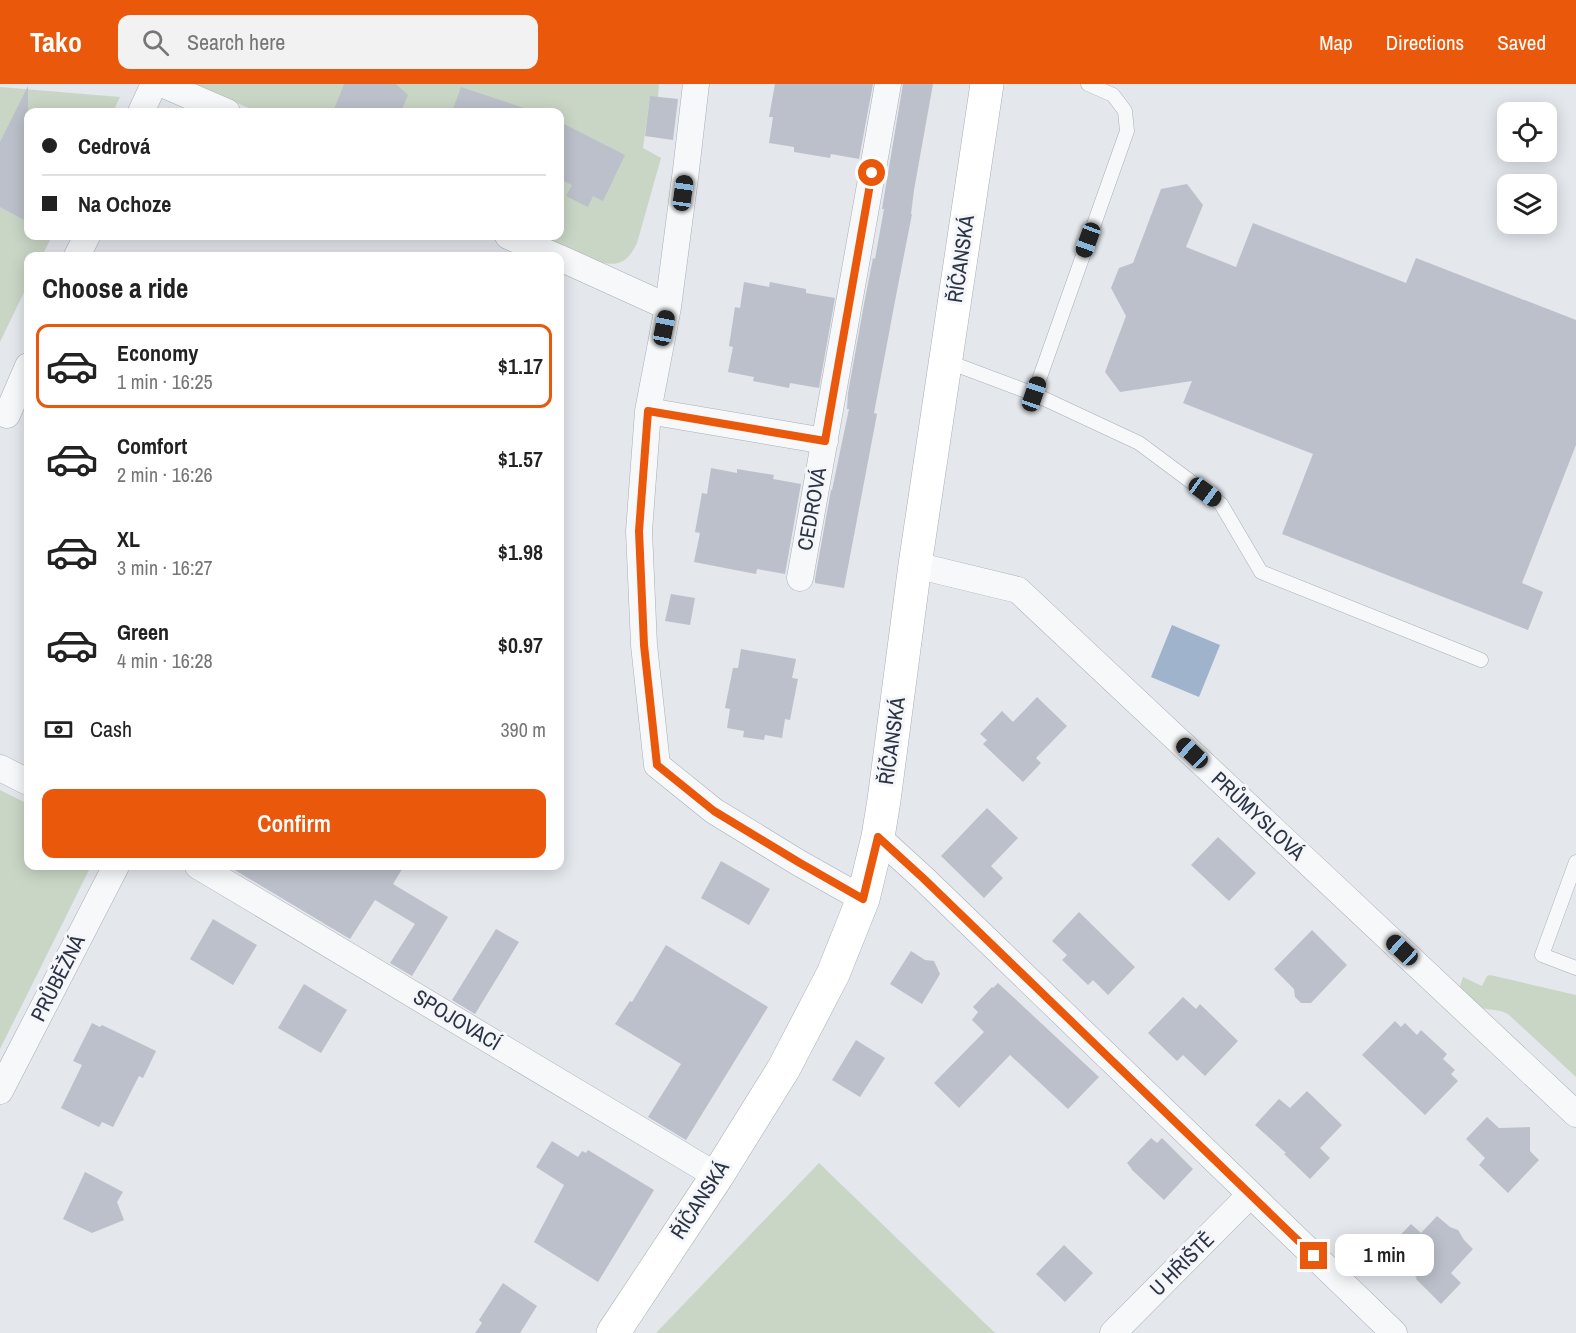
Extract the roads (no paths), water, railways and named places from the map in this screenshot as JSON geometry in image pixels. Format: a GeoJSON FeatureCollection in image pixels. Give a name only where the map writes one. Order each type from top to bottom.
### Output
{"type":"FeatureCollection","features":[{"type":"Feature","properties":{"kind":"main road","name":"ŘÍČANSKÁ"},"geometry":{"type":"LineString","coordinates":[[613,1333],[717,1176],[784,1068],[833,974],[863,899],[878,837],[915,565],[987,84]]}},
{"type":"Feature","properties":{"kind":"street"},"geometry":{"type":"LineString","coordinates":[[143,108],[154,84]]}},
{"type":"Feature","properties":{"kind":"street"},"geometry":{"type":"LineString","coordinates":[[162,84],[218,108]]}},
{"type":"Feature","properties":{"kind":"street"},"geometry":{"type":"LineString","coordinates":[[696,84],[668,307],[648,411],[639,531],[644,645],[657,765],[714,811],[863,899]]}},
{"type":"Feature","properties":{"kind":"street","name":"CEDROVÁ"},"geometry":{"type":"LineString","coordinates":[[800,578],[888,84]]}},
{"type":"Feature","properties":{"kind":"street"},"geometry":{"type":"LineString","coordinates":[[517,240],[546,252]]}},
{"type":"Feature","properties":{"kind":"street"},"geometry":{"type":"LineString","coordinates":[[564,260],[668,307]]}},
{"type":"Feature","properties":{"kind":"street"},"geometry":{"type":"LineString","coordinates":[[7,415],[24,375]]}},
{"type":"Feature","properties":{"kind":"street","name":"CEDROVÁ"},"geometry":{"type":"LineString","coordinates":[[648,411],[825,441]]}},
{"type":"Feature","properties":{"kind":"street","name":"PRŮMYSLOVÁ"},"geometry":{"type":"LineString","coordinates":[[915,565],[1018,590],[1576,1114]]}},
{"type":"Feature","properties":{"kind":"street"},"geometry":{"type":"LineString","coordinates":[[0,768],[24,780]]}},
{"type":"Feature","properties":{"kind":"street"},"geometry":{"type":"LineString","coordinates":[[878,837],[932,886],[1394,1333]]}},
{"type":"Feature","properties":{"kind":"street","name":"PRŮBĚŽNÁ"},"geometry":{"type":"LineString","coordinates":[[0,1091],[114,870]]}},
{"type":"Feature","properties":{"kind":"street","name":"SPOJOVACÍ"},"geometry":{"type":"LineString","coordinates":[[205,870],[717,1176]]}},
{"type":"Feature","properties":{"kind":"street","name":"U HŘIŠTĚ"},"geometry":{"type":"LineString","coordinates":[[1113,1333],[1250,1195]]}},
{"type":"Feature","properties":{"kind":"lane"},"geometry":{"type":"LineString","coordinates":[[1034,394],[1127,131],[1125,111],[1113,95],[1088,84]]}},
{"type":"Feature","properties":{"kind":"lane"},"geometry":{"type":"LineString","coordinates":[[946,361],[1034,394],[1139,442],[1221,504],[1261,572],[1481,660]]}},
{"type":"Feature","properties":{"kind":"lane"},"geometry":{"type":"LineString","coordinates":[[1576,862],[1542,955],[1576,968]]}},
{"type":"Feature","properties":{"kind":"water"},"geometry":{"type":"Polygon","coordinates":[[[1172,625],[1220,645],[1199,697],[1151,677],[1172,625]]]}}]}
